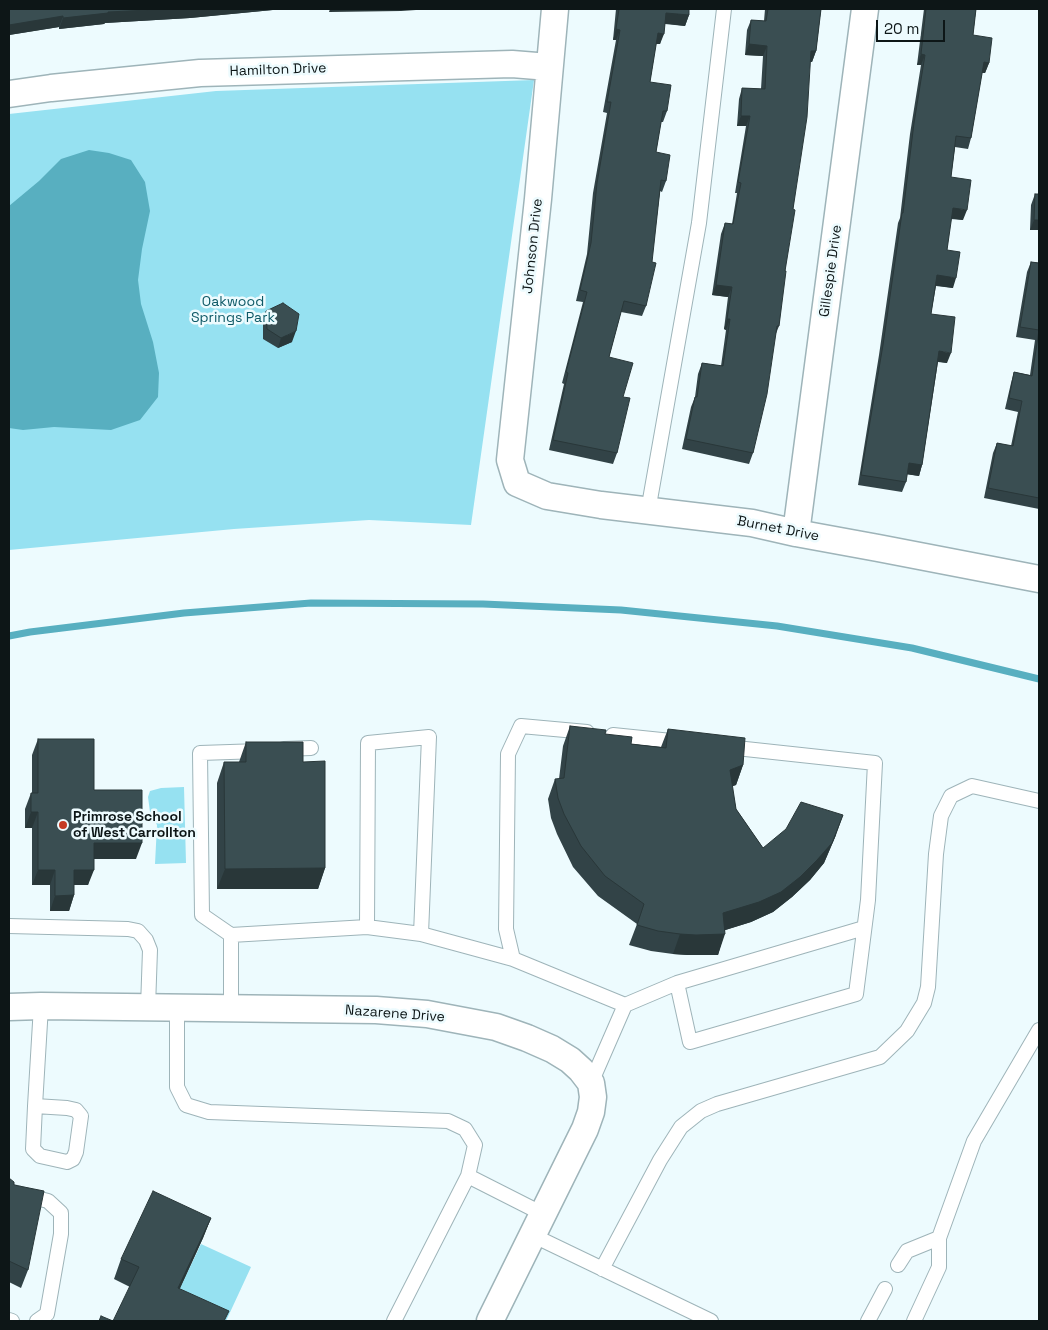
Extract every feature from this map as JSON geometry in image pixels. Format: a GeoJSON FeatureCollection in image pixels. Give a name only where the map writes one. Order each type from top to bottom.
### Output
{"type":"FeatureCollection","features":[{"type":"Feature","properties":{"kind":"street","name":"Johnson Drive"},"geometry":{"type":"LineString","coordinates":[[517,483],[510,460],[538,199],[555,9]]}},
{"type":"Feature","properties":{"kind":"street","name":"Gillespie Drive"},"geometry":{"type":"LineString","coordinates":[[796,533],[866,9]]}},
{"type":"Feature","properties":{"kind":"street","name":"Hamilton Drive"},"geometry":{"type":"LineString","coordinates":[[9,94],[200,73],[502,65],[549,67]]}},
{"type":"Feature","properties":{"kind":"street","name":"Burnet Drive"},"geometry":{"type":"LineString","coordinates":[[517,483],[547,496],[600,505],[752,523],[1039,579]]}},
{"type":"Feature","properties":{"kind":"street","name":"Nazarene Drive"},"geometry":{"type":"LineString","coordinates":[[9,1007],[376,1010],[427,1014],[496,1027],[527,1038],[552,1049],[570,1060],[591,1083]]}},
{"type":"Feature","properties":{"kind":"street"},"geometry":{"type":"LineString","coordinates":[[490,1321],[585,1129],[591,1112],[593,1097],[591,1083]]}},
{"type":"Feature","properties":{"kind":"lane"},"geometry":{"type":"LineString","coordinates":[[648,510],[699,223],[724,9]]}},
{"type":"Feature","properties":{"kind":"lane"},"geometry":{"type":"LineString","coordinates":[[513,960],[506,929],[508,754],[521,726],[698,744]]}},
{"type":"Feature","properties":{"kind":"lane"},"geometry":{"type":"LineString","coordinates":[[367,927],[368,743],[429,737],[421,934]]}},
{"type":"Feature","properties":{"kind":"lane"},"geometry":{"type":"LineString","coordinates":[[677,983],[690,1042],[856,994],[868,900],[875,763],[718,746]]}},
{"type":"Feature","properties":{"kind":"lane"},"geometry":{"type":"LineString","coordinates":[[311,748],[200,753],[202,915],[231,935],[367,927],[421,934],[513,960],[625,1005]]}},
{"type":"Feature","properties":{"kind":"lane"},"geometry":{"type":"LineString","coordinates":[[602,1269],[680,1126],[701,1111],[717,1104],[880,1057],[908,1031],[924,1003],[928,987],[936,854],[942,816],[951,796],[972,786],[1039,801]]}},
{"type":"Feature","properties":{"kind":"lane"},"geometry":{"type":"LineString","coordinates":[[9,926],[128,929],[138,931],[146,940],[150,950],[148,1007]]}},
{"type":"Feature","properties":{"kind":"lane"},"geometry":{"type":"LineString","coordinates":[[591,1083],[625,1005],[677,983],[864,928]]}},
{"type":"Feature","properties":{"kind":"lane"},"geometry":{"type":"LineString","coordinates":[[231,935],[231,1009]]}},
{"type":"Feature","properties":{"kind":"lane"},"geometry":{"type":"LineString","coordinates":[[35,1106],[67,1108],[76,1110],[81,1116],[76,1152],[73,1159],[67,1162],[40,1156],[33,1148],[35,1106],[41,1006]]}},
{"type":"Feature","properties":{"kind":"lane"},"geometry":{"type":"LineString","coordinates":[[177,1008],[177,1087],[186,1105],[209,1112],[448,1121],[465,1129],[475,1145],[468,1176],[394,1321]]}},
{"type":"Feature","properties":{"kind":"lane"},"geometry":{"type":"LineString","coordinates":[[914,1321],[939,1267],[939,1238],[974,1141],[1039,1030]]}},
{"type":"Feature","properties":{"kind":"lane"},"geometry":{"type":"LineString","coordinates":[[468,1176],[602,1269],[711,1321]]}},
{"type":"Feature","properties":{"kind":"lane"},"geometry":{"type":"LineString","coordinates":[[9,1191],[48,1201],[61,1212],[61,1234],[47,1314],[37,1321]]}},
{"type":"Feature","properties":{"kind":"lane"},"geometry":{"type":"LineString","coordinates":[[898,1265],[907,1251],[939,1238]]}},
{"type":"Feature","properties":{"kind":"lane"},"geometry":{"type":"LineString","coordinates":[[868,1321],[885,1289]]}},
{"type":"Feature","properties":{"kind":"green space","name":"Oakwood Springs Park"},"geometry":{"type":"Polygon","coordinates":[[[534,80],[471,525],[369,520],[234,529],[9,550],[9,114],[216,91],[534,80]]]}},
{"type":"Feature","properties":{"kind":"green space"},"geometry":{"type":"Polygon","coordinates":[[[184,787],[186,863],[155,864],[157,825],[150,812],[148,797],[150,791],[161,788],[184,787]]]}},
{"type":"Feature","properties":{"kind":"green space"},"geometry":{"type":"Polygon","coordinates":[[[201,1244],[251,1267],[226,1321],[220,1321],[174,1300],[201,1244]]]}},
{"type":"Feature","properties":{"kind":"shaded area"},"geometry":{"type":"Polygon","coordinates":[[[89,150],[109,153],[131,160],[145,182],[150,211],[138,280],[141,304],[153,342],[159,373],[158,397],[140,420],[111,430],[54,427],[23,430],[9,428],[9,206],[39,181],[61,159],[89,150]]]}},
{"type":"Feature","properties":{"kind":"building"},"geometry":{"type":"Polygon","coordinates":[[[9,9],[168,9],[108,12],[63,18],[63,16],[9,25],[9,9]]]}},
{"type":"Feature","properties":{"kind":"building"},"geometry":{"type":"Polygon","coordinates":[[[619,9],[689,9],[689,15],[666,13],[664,34],[658,33],[650,82],[671,85],[667,111],[663,111],[656,152],[670,155],[666,181],[661,180],[652,262],[656,263],[646,306],[624,301],[609,357],[633,363],[623,397],[630,398],[617,453],[553,440],[568,373],[566,372],[587,292],[580,290],[591,243],[597,183],[611,102],[607,102],[620,30],[616,29],[619,9]]]}},
{"type":"Feature","properties":{"kind":"building"},"geometry":{"type":"Polygon","coordinates":[[[768,9],[821,9],[816,51],[811,51],[807,117],[793,209],[795,210],[785,271],[779,326],[777,326],[767,394],[753,453],[686,439],[695,397],[697,397],[702,363],[723,366],[730,319],[727,319],[732,287],[716,285],[725,223],[733,224],[741,183],[738,182],[750,116],[741,116],[742,88],[765,89],[767,46],[749,44],[751,20],[766,21],[768,9]]]}},
{"type":"Feature","properties":{"kind":"building"},"geometry":{"type":"Polygon","coordinates":[[[926,9],[976,9],[973,35],[992,38],[989,63],[984,62],[971,138],[956,136],[951,177],[971,180],[967,210],[953,208],[947,250],[960,252],[956,278],[937,275],[931,314],[955,317],[951,353],[939,351],[922,465],[909,463],[906,482],[861,475],[903,213],[914,123],[925,55],[921,54],[926,9]]]}},
{"type":"Feature","properties":{"kind":"building"},"geometry":{"type":"Polygon","coordinates":[[[1035,194],[1039,194],[1039,220],[1034,220],[1035,194]]]}},
{"type":"Feature","properties":{"kind":"building"},"geometry":{"type":"Polygon","coordinates":[[[1031,262],[1039,263],[1039,330],[1020,327],[1031,262]]]}},
{"type":"Feature","properties":{"kind":"building"},"geometry":{"type":"Polygon","coordinates":[[[283,303],[299,314],[296,331],[281,338],[267,329],[266,311],[283,303]]]}},
{"type":"Feature","properties":{"kind":"building"},"geometry":{"type":"Polygon","coordinates":[[[1039,330],[1039,498],[988,488],[997,443],[1013,446],[1022,401],[1009,398],[1014,372],[1032,376],[1039,330]]]}},
{"type":"Feature","properties":{"kind":"building"},"geometry":{"type":"Polygon","coordinates":[[[570,726],[606,730],[605,734],[632,737],[631,744],[666,748],[668,729],[745,738],[743,765],[730,770],[736,809],[763,848],[786,829],[801,802],[843,815],[832,843],[800,877],[781,892],[759,902],[723,913],[725,934],[680,934],[658,931],[637,925],[644,904],[605,876],[581,846],[564,814],[558,798],[555,779],[564,778],[570,726]]]}},
{"type":"Feature","properties":{"kind":"building"},"geometry":{"type":"Polygon","coordinates":[[[38,739],[94,739],[94,790],[142,790],[142,843],[94,843],[94,870],[74,870],[74,895],[55,896],[55,870],[38,870],[38,812],[31,812],[31,793],[38,793],[38,739]]]}},
{"type":"Feature","properties":{"kind":"building"},"geometry":{"type":"Polygon","coordinates":[[[246,742],[303,742],[303,762],[325,761],[325,868],[225,869],[224,762],[246,762],[246,742]]]}},
{"type":"Feature","properties":{"kind":"building"},"geometry":{"type":"Polygon","coordinates":[[[9,1178],[14,1182],[14,1185],[44,1191],[28,1270],[9,1261],[9,1178]]]}},
{"type":"Feature","properties":{"kind":"building"},"geometry":{"type":"Polygon","coordinates":[[[153,1191],[211,1218],[178,1288],[229,1311],[224,1321],[113,1321],[139,1267],[121,1259],[153,1191]]]}},
{"type":"Feature","properties":{"kind":"building"},"geometry":{"type":"Polygon","coordinates":[[[101,1316],[113,1321],[99,1321],[101,1316]]]}},
{"type":"Feature","properties":{"kind":"waterway"},"geometry":{"type":"LineString","coordinates":[[9,636],[184,613],[311,603],[483,604],[621,610],[777,626],[912,648],[1039,679]]}},
{"type":"Feature","properties":{"kind":"place","name":"Primrose School of West Carrollton"},"geometry":{"type":"Point","coordinates":[63,825]}}]}
